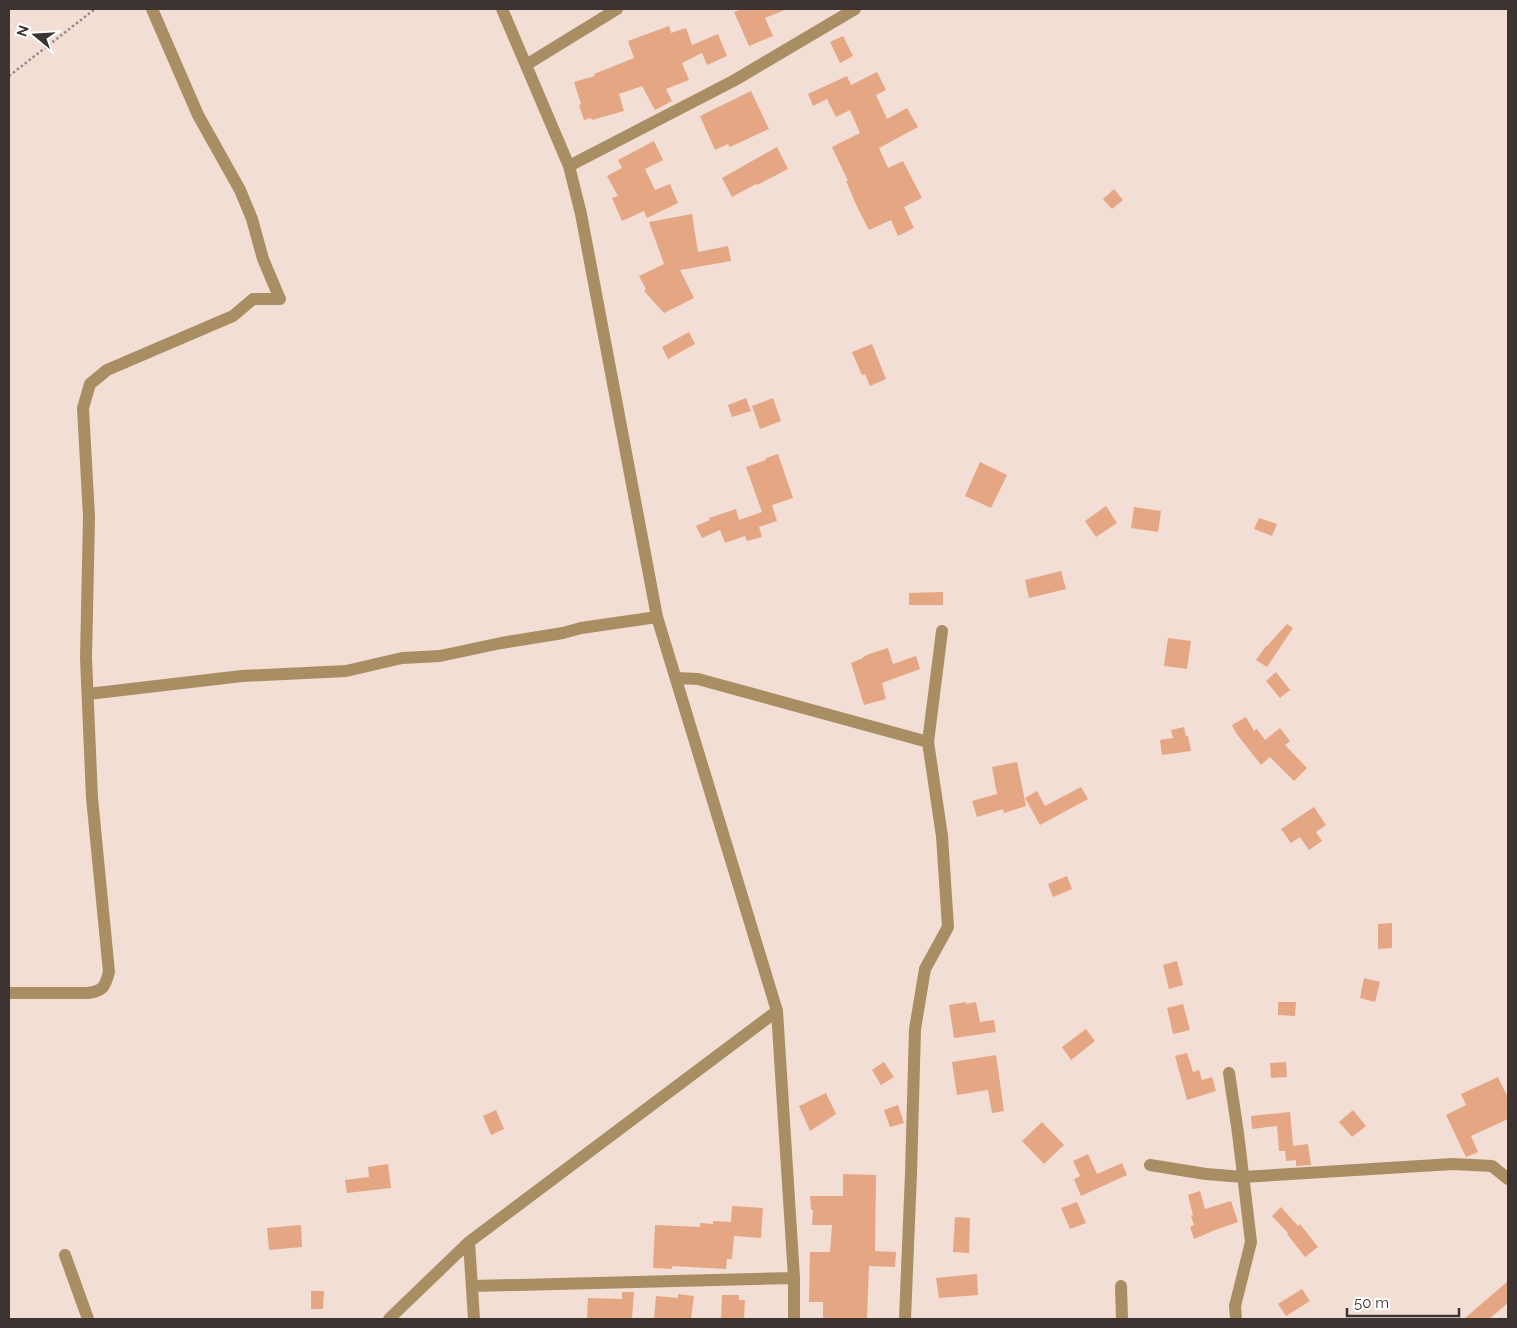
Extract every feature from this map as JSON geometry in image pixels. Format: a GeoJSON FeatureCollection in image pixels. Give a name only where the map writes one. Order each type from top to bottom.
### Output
{"type":"FeatureCollection","features":[{"type":"Feature","properties":{"kind":"street"},"geometry":{"type":"LineString","coordinates":[[9,993],[98,992],[103,988],[109,972],[92,798],[86,658],[89,517],[83,408],[90,384],[107,370],[233,316],[253,299],[280,300],[263,260],[252,219],[240,190],[198,115],[152,9]]}},
{"type":"Feature","properties":{"kind":"street"},"geometry":{"type":"LineString","coordinates":[[502,9],[569,166],[581,214],[658,617],[776,1011],[794,1278],[794,1319]]}},
{"type":"Feature","properties":{"kind":"street"},"geometry":{"type":"LineString","coordinates":[[526,65],[617,9]]}},
{"type":"Feature","properties":{"kind":"street"},"geometry":{"type":"LineString","coordinates":[[569,166],[734,80],[856,9]]}},
{"type":"Feature","properties":{"kind":"street"},"geometry":{"type":"LineString","coordinates":[[88,694],[242,676],[346,670],[402,658],[440,656],[582,628],[658,617]]}},
{"type":"Feature","properties":{"kind":"street"},"geometry":{"type":"LineString","coordinates":[[906,1319],[915,1029],[925,969],[948,927],[942,836],[928,742],[942,631]]}},
{"type":"Feature","properties":{"kind":"street"},"geometry":{"type":"LineString","coordinates":[[676,678],[698,678],[928,742]]}},
{"type":"Feature","properties":{"kind":"street"},"geometry":{"type":"LineString","coordinates":[[389,1319],[469,1242],[776,1011]]}},
{"type":"Feature","properties":{"kind":"street"},"geometry":{"type":"LineString","coordinates":[[1230,1073],[1250,1242],[1235,1306],[1236,1319]]}},
{"type":"Feature","properties":{"kind":"street"},"geometry":{"type":"LineString","coordinates":[[1150,1165],[1206,1174],[1243,1177],[1453,1164],[1492,1166],[1508,1179]]}},
{"type":"Feature","properties":{"kind":"street"},"geometry":{"type":"LineString","coordinates":[[469,1242],[474,1319]]}},
{"type":"Feature","properties":{"kind":"street"},"geometry":{"type":"LineString","coordinates":[[65,1254],[88,1319]]}},
{"type":"Feature","properties":{"kind":"street"},"geometry":{"type":"LineString","coordinates":[[473,1286],[794,1278]]}},
{"type":"Feature","properties":{"kind":"street"},"geometry":{"type":"LineString","coordinates":[[1121,1286],[1122,1319]]}},
{"type":"Feature","properties":{"kind":"path"},"geometry":{"type":"LineString","coordinates":[[9,76],[96,9]]}},
{"type":"Feature","properties":{"kind":"building"},"geometry":{"type":"Polygon","coordinates":[[[742,9],[787,9],[765,18],[773,36],[749,46],[734,12],[742,9]]]}},
{"type":"Feature","properties":{"kind":"building"},"geometry":{"type":"Polygon","coordinates":[[[669,26],[671,33],[686,28],[692,45],[718,34],[727,56],[707,65],[702,53],[682,63],[689,80],[666,89],[672,101],[655,110],[642,86],[619,94],[624,111],[592,120],[591,118],[584,120],[574,82],[595,76],[594,74],[634,58],[628,41],[669,26]]]}},
{"type":"Feature","properties":{"kind":"building"},"geometry":{"type":"Polygon","coordinates":[[[843,36],[853,56],[840,63],[830,42],[843,36]]]}},
{"type":"Feature","properties":{"kind":"building"},"geometry":{"type":"Polygon","coordinates":[[[877,72],[886,90],[876,95],[887,119],[907,108],[918,127],[879,148],[888,168],[903,161],[922,198],[904,207],[914,228],[898,236],[891,220],[869,230],[832,147],[860,133],[850,110],[836,117],[827,99],[813,106],[808,94],[847,76],[851,85],[877,72]]]}},
{"type":"Feature","properties":{"kind":"building"},"geometry":{"type":"Polygon","coordinates":[[[751,91],[769,129],[730,147],[728,144],[715,150],[700,116],[751,91]]]}},
{"type":"Feature","properties":{"kind":"building"},"geometry":{"type":"Polygon","coordinates":[[[654,141],[663,160],[645,169],[655,190],[670,184],[678,203],[647,218],[644,211],[622,221],[612,198],[618,196],[607,176],[622,168],[618,160],[654,141]]]}},
{"type":"Feature","properties":{"kind":"building"},"geometry":{"type":"Polygon","coordinates":[[[777,147],[788,169],[732,197],[722,178],[777,147]]]}},
{"type":"Feature","properties":{"kind":"building"},"geometry":{"type":"Polygon","coordinates":[[[1114,189],[1123,200],[1112,209],[1103,199],[1114,189]]]}},
{"type":"Feature","properties":{"kind":"building"},"geometry":{"type":"Polygon","coordinates":[[[692,214],[698,252],[728,246],[731,261],[680,270],[694,298],[664,313],[644,291],[646,289],[639,276],[664,264],[649,222],[692,214]]]}},
{"type":"Feature","properties":{"kind":"building"},"geometry":{"type":"Polygon","coordinates":[[[689,332],[695,344],[668,359],[662,347],[689,332]]]}},
{"type":"Feature","properties":{"kind":"building"},"geometry":{"type":"Polygon","coordinates":[[[872,344],[886,379],[870,386],[865,374],[862,375],[852,352],[872,344]]]}},
{"type":"Feature","properties":{"kind":"building"},"geometry":{"type":"Polygon","coordinates":[[[746,398],[751,411],[732,417],[728,405],[746,398]]]}},
{"type":"Feature","properties":{"kind":"building"},"geometry":{"type":"Polygon","coordinates":[[[773,398],[781,421],[760,429],[752,406],[773,398]]]}},
{"type":"Feature","properties":{"kind":"building"},"geometry":{"type":"Polygon","coordinates":[[[778,454],[793,498],[772,505],[777,521],[759,527],[762,537],[747,541],[745,536],[725,543],[720,530],[702,538],[696,526],[710,520],[709,518],[736,509],[739,520],[762,512],[746,467],[778,454]]]}},
{"type":"Feature","properties":{"kind":"building"},"geometry":{"type":"Polygon","coordinates":[[[980,462],[1007,475],[991,508],[965,496],[980,462]]]}},
{"type":"Feature","properties":{"kind":"building"},"geometry":{"type":"Polygon","coordinates":[[[1106,506],[1117,523],[1096,537],[1085,521],[1106,506]]]}},
{"type":"Feature","properties":{"kind":"building"},"geometry":{"type":"Polygon","coordinates":[[[1134,507],[1161,511],[1158,532],[1131,528],[1134,507]]]}},
{"type":"Feature","properties":{"kind":"building"},"geometry":{"type":"Polygon","coordinates":[[[1259,518],[1277,524],[1272,536],[1254,529],[1259,518]]]}},
{"type":"Feature","properties":{"kind":"building"},"geometry":{"type":"Polygon","coordinates":[[[1061,571],[1066,589],[1029,598],[1025,580],[1061,571]]]}},
{"type":"Feature","properties":{"kind":"building"},"geometry":{"type":"Polygon","coordinates":[[[943,592],[943,605],[909,605],[909,593],[943,592]]]}},
{"type":"Feature","properties":{"kind":"building"},"geometry":{"type":"Polygon","coordinates":[[[1287,624],[1293,628],[1267,667],[1256,660],[1266,646],[1287,624]]]}},
{"type":"Feature","properties":{"kind":"building"},"geometry":{"type":"Polygon","coordinates":[[[1168,638],[1191,641],[1187,669],[1164,666],[1168,638]]]}},
{"type":"Feature","properties":{"kind":"building"},"geometry":{"type":"Polygon","coordinates":[[[888,648],[893,664],[916,656],[920,669],[882,683],[886,699],[864,705],[851,663],[869,654],[888,648]]]}},
{"type":"Feature","properties":{"kind":"building"},"geometry":{"type":"Polygon","coordinates":[[[1276,672],[1290,690],[1280,698],[1266,681],[1276,672]]]}},
{"type":"Feature","properties":{"kind":"building"},"geometry":{"type":"Polygon","coordinates":[[[1246,717],[1254,731],[1257,729],[1265,740],[1280,728],[1290,741],[1285,745],[1307,768],[1294,781],[1270,757],[1261,765],[1236,733],[1232,725],[1246,717]]]}},
{"type":"Feature","properties":{"kind":"building"},"geometry":{"type":"Polygon","coordinates":[[[1184,727],[1191,751],[1162,755],[1160,740],[1173,738],[1171,730],[1184,727]]]}},
{"type":"Feature","properties":{"kind":"building"},"geometry":{"type":"Polygon","coordinates":[[[1017,762],[1026,806],[1004,813],[1003,809],[977,817],[972,801],[997,794],[992,767],[1017,762]]]}},
{"type":"Feature","properties":{"kind":"building"},"geometry":{"type":"Polygon","coordinates":[[[1081,787],[1088,799],[1040,825],[1025,798],[1037,791],[1045,806],[1081,787]]]}},
{"type":"Feature","properties":{"kind":"building"},"geometry":{"type":"Polygon","coordinates":[[[1314,807],[1326,825],[1316,832],[1322,841],[1309,850],[1300,837],[1291,843],[1281,829],[1314,807]]]}},
{"type":"Feature","properties":{"kind":"building"},"geometry":{"type":"Polygon","coordinates":[[[1067,876],[1072,889],[1053,897],[1048,884],[1067,876]]]}},
{"type":"Feature","properties":{"kind":"building"},"geometry":{"type":"Polygon","coordinates":[[[1392,923],[1392,948],[1378,949],[1378,924],[1392,923]]]}},
{"type":"Feature","properties":{"kind":"building"},"geometry":{"type":"Polygon","coordinates":[[[1177,961],[1183,985],[1169,989],[1163,965],[1177,961]]]}},
{"type":"Feature","properties":{"kind":"building"},"geometry":{"type":"Polygon","coordinates":[[[1364,978],[1380,982],[1375,1002],[1360,998],[1364,978]]]}},
{"type":"Feature","properties":{"kind":"building"},"geometry":{"type":"Polygon","coordinates":[[[966,1002],[966,1004],[976,1002],[980,1022],[994,1020],[996,1032],[954,1038],[949,1005],[966,1002]]]}},
{"type":"Feature","properties":{"kind":"building"},"geometry":{"type":"Polygon","coordinates":[[[1278,1002],[1296,1002],[1295,1016],[1278,1015],[1278,1002]]]}},
{"type":"Feature","properties":{"kind":"building"},"geometry":{"type":"Polygon","coordinates":[[[1183,1004],[1190,1030],[1173,1034],[1167,1008],[1183,1004]]]}},
{"type":"Feature","properties":{"kind":"building"},"geometry":{"type":"Polygon","coordinates":[[[1086,1029],[1095,1041],[1071,1060],[1062,1047],[1086,1029]]]}},
{"type":"Feature","properties":{"kind":"building"},"geometry":{"type":"Polygon","coordinates":[[[1187,1053],[1193,1072],[1199,1070],[1202,1080],[1212,1077],[1216,1091],[1187,1100],[1175,1056],[1187,1053]]]}},
{"type":"Feature","properties":{"kind":"building"},"geometry":{"type":"Polygon","coordinates":[[[996,1055],[1004,1111],[992,1113],[988,1090],[957,1095],[952,1062],[996,1055]]]}},
{"type":"Feature","properties":{"kind":"building"},"geometry":{"type":"Polygon","coordinates":[[[884,1062],[894,1077],[881,1085],[872,1070],[884,1062]]]}},
{"type":"Feature","properties":{"kind":"building"},"geometry":{"type":"Polygon","coordinates":[[[1286,1062],[1287,1077],[1271,1078],[1270,1063],[1286,1062]]]}},
{"type":"Feature","properties":{"kind":"building"},"geometry":{"type":"Polygon","coordinates":[[[1498,1077],[1508,1098],[1508,1119],[1471,1136],[1478,1152],[1466,1157],[1446,1115],[1466,1105],[1461,1094],[1498,1077]]]}},
{"type":"Feature","properties":{"kind":"building"},"geometry":{"type":"Polygon","coordinates":[[[826,1093],[836,1114],[810,1131],[799,1106],[826,1093]]]}},
{"type":"Feature","properties":{"kind":"building"},"geometry":{"type":"Polygon","coordinates":[[[898,1105],[904,1123],[890,1127],[884,1110],[898,1105]]]}},
{"type":"Feature","properties":{"kind":"building"},"geometry":{"type":"Polygon","coordinates":[[[496,1110],[504,1129],[491,1135],[483,1116],[496,1110]]]}},
{"type":"Feature","properties":{"kind":"building"},"geometry":{"type":"Polygon","coordinates":[[[1353,1110],[1366,1126],[1352,1137],[1339,1122],[1353,1110]]]}},
{"type":"Feature","properties":{"kind":"building"},"geometry":{"type":"Polygon","coordinates":[[[1290,1112],[1293,1146],[1308,1144],[1311,1165],[1296,1166],[1296,1160],[1286,1161],[1285,1151],[1279,1151],[1277,1126],[1252,1129],[1251,1116],[1290,1112]]]}},
{"type":"Feature","properties":{"kind":"building"},"geometry":{"type":"Polygon","coordinates":[[[1042,1122],[1064,1145],[1044,1164],[1022,1141],[1042,1122]]]}},
{"type":"Feature","properties":{"kind":"building"},"geometry":{"type":"Polygon","coordinates":[[[1088,1154],[1097,1174],[1122,1163],[1127,1175],[1081,1196],[1074,1179],[1080,1176],[1073,1161],[1088,1154]]]}},
{"type":"Feature","properties":{"kind":"building"},"geometry":{"type":"Polygon","coordinates":[[[388,1164],[391,1188],[347,1193],[345,1180],[369,1177],[368,1167],[388,1164]]]}},
{"type":"Feature","properties":{"kind":"building"},"geometry":{"type":"Polygon","coordinates":[[[843,1174],[876,1175],[875,1251],[896,1252],[895,1267],[869,1266],[867,1319],[823,1319],[823,1302],[809,1302],[810,1252],[830,1252],[832,1225],[812,1225],[813,1210],[811,1210],[810,1196],[843,1196],[843,1174]]]}},
{"type":"Feature","properties":{"kind":"building"},"geometry":{"type":"Polygon","coordinates":[[[1200,1191],[1205,1209],[1231,1201],[1238,1222],[1194,1239],[1190,1227],[1194,1225],[1188,1195],[1200,1191]]]}},
{"type":"Feature","properties":{"kind":"building"},"geometry":{"type":"Polygon","coordinates":[[[1077,1202],[1086,1223],[1070,1229],[1061,1208],[1077,1202]]]}},
{"type":"Feature","properties":{"kind":"building"},"geometry":{"type":"Polygon","coordinates":[[[732,1206],[763,1208],[761,1238],[734,1236],[732,1259],[727,1259],[726,1269],[672,1266],[672,1269],[653,1268],[655,1225],[700,1227],[700,1223],[713,1224],[713,1221],[731,1222],[732,1206]]]}},
{"type":"Feature","properties":{"kind":"building"},"geometry":{"type":"Polygon","coordinates":[[[1281,1207],[1298,1226],[1300,1224],[1318,1247],[1305,1257],[1288,1233],[1272,1216],[1281,1207]]]}},
{"type":"Feature","properties":{"kind":"building"},"geometry":{"type":"Polygon","coordinates":[[[955,1217],[970,1218],[969,1253],[953,1252],[955,1217]]]}},
{"type":"Feature","properties":{"kind":"building"},"geometry":{"type":"Polygon","coordinates":[[[301,1225],[302,1247],[269,1250],[267,1228],[301,1225]]]}},
{"type":"Feature","properties":{"kind":"building"},"geometry":{"type":"Polygon","coordinates":[[[977,1274],[978,1295],[939,1298],[936,1278],[977,1274]]]}},
{"type":"Feature","properties":{"kind":"building"},"geometry":{"type":"Polygon","coordinates":[[[1508,1281],[1508,1303],[1489,1319],[1464,1319],[1508,1281]]]}},
{"type":"Feature","properties":{"kind":"building"},"geometry":{"type":"Polygon","coordinates":[[[1302,1289],[1310,1301],[1286,1316],[1278,1304],[1302,1289]]]}},
{"type":"Feature","properties":{"kind":"building"},"geometry":{"type":"Polygon","coordinates":[[[311,1291],[324,1291],[323,1309],[311,1309],[311,1291]]]}},
{"type":"Feature","properties":{"kind":"building"},"geometry":{"type":"Polygon","coordinates":[[[622,1292],[634,1292],[632,1319],[587,1319],[588,1298],[622,1299],[622,1292]]]}},
{"type":"Feature","properties":{"kind":"building"},"geometry":{"type":"Polygon","coordinates":[[[678,1294],[694,1296],[691,1319],[654,1319],[656,1296],[678,1298],[678,1294]]]}},
{"type":"Feature","properties":{"kind":"building"},"geometry":{"type":"Polygon","coordinates":[[[722,1295],[739,1295],[739,1300],[745,1300],[744,1319],[721,1319],[722,1295]]]}}]}
